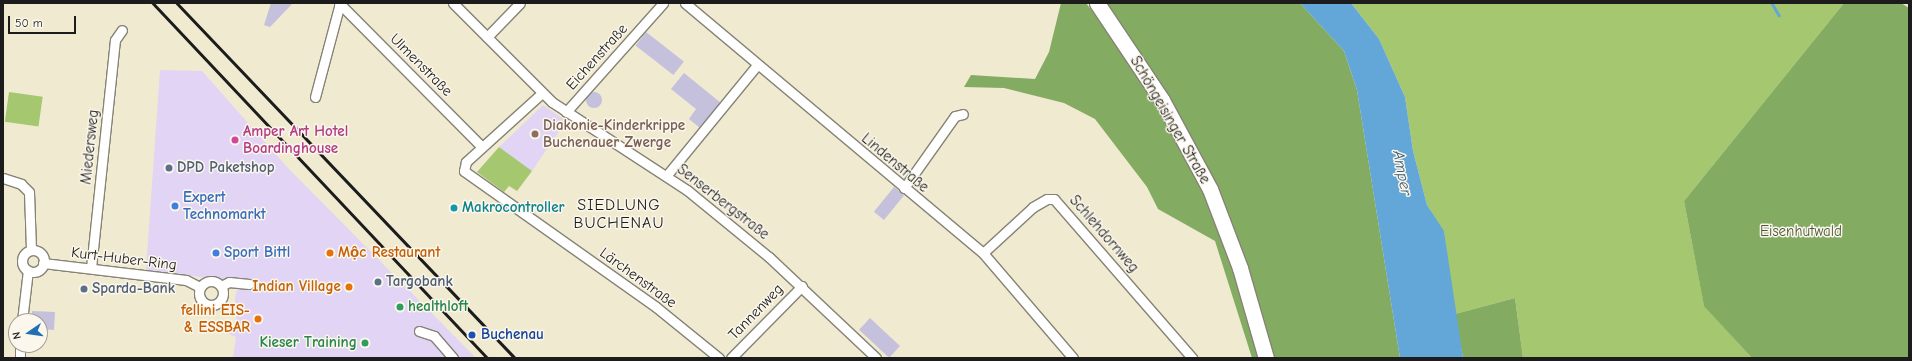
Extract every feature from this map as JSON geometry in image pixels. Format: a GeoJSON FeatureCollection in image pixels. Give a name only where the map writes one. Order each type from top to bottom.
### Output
{"type":"FeatureCollection","features":[{"type":"Feature","properties":{"kind":"main road","name":"Schöngeisinger Straße"},"geometry":{"type":"LineString","coordinates":[[1097,3],[1162,100],[1210,188],[1240,268],[1266,358]]}},
{"type":"Feature","properties":{"kind":"street"},"geometry":{"type":"LineString","coordinates":[[315,97],[340,3]]}},
{"type":"Feature","properties":{"kind":"street","name":"Ulmenstraße"},"geometry":{"type":"LineString","coordinates":[[340,3],[482,148]]}},
{"type":"Feature","properties":{"kind":"street","name":"Senserbergstraße"},"geometry":{"type":"LineString","coordinates":[[453,3],[542,93],[566,112],[667,175],[802,286],[876,358]]}},
{"type":"Feature","properties":{"kind":"street"},"geometry":{"type":"LineString","coordinates":[[487,37],[520,3]]}},
{"type":"Feature","properties":{"kind":"street","name":"Eichenstraße"},"geometry":{"type":"LineString","coordinates":[[566,112],[663,3]]}},
{"type":"Feature","properties":{"kind":"street","name":"Lindenstraße"},"geometry":{"type":"LineString","coordinates":[[685,3],[757,65],[983,253],[1074,358]]}},
{"type":"Feature","properties":{"kind":"street","name":"Miedersweg"},"geometry":{"type":"LineString","coordinates":[[91,268],[115,40],[122,30]]}},
{"type":"Feature","properties":{"kind":"street"},"geometry":{"type":"LineString","coordinates":[[667,175],[757,65]]}},
{"type":"Feature","properties":{"kind":"street"},"geometry":{"type":"LineString","coordinates":[[482,148],[542,93]]}},
{"type":"Feature","properties":{"kind":"street"},"geometry":{"type":"LineString","coordinates":[[904,188],[955,116],[963,114]]}},
{"type":"Feature","properties":{"kind":"street","name":"Lärchenstraße"},"geometry":{"type":"LineString","coordinates":[[482,148],[464,166],[468,175],[656,307],[719,358]]}},
{"type":"Feature","properties":{"kind":"street"},"geometry":{"type":"LineString","coordinates":[[8,179],[29,192],[31,250],[22,259],[28,270],[23,313]]}},
{"type":"Feature","properties":{"kind":"street","name":"Schlehdornweg"},"geometry":{"type":"LineString","coordinates":[[983,253],[1033,206],[1047,199],[1054,199],[1192,358]]}},
{"type":"Feature","properties":{"kind":"street"},"geometry":{"type":"LineString","coordinates":[[28,270],[39,269],[43,263],[41,253],[31,250]]}},
{"type":"Feature","properties":{"kind":"street","name":"Kurt-Huber-Ring"},"geometry":{"type":"LineString","coordinates":[[43,263],[186,280],[200,287]]}},
{"type":"Feature","properties":{"kind":"street"},"geometry":{"type":"LineString","coordinates":[[210,281],[222,286],[220,301],[202,307],[199,294],[200,287],[210,281]]}},
{"type":"Feature","properties":{"kind":"street"},"geometry":{"type":"LineString","coordinates":[[222,286],[229,282],[249,284]]}},
{"type":"Feature","properties":{"kind":"street","name":"Tannenweg"},"geometry":{"type":"LineString","coordinates":[[731,358],[802,286]]}},
{"type":"Feature","properties":{"kind":"street"},"geometry":{"type":"LineString","coordinates":[[419,331],[434,336],[453,358]]}},
{"type":"Feature","properties":{"kind":"shaded area"},"geometry":{"type":"Polygon","coordinates":[[[271,3],[293,3],[270,27],[264,25],[271,3]]]}},
{"type":"Feature","properties":{"kind":"shaded area"},"geometry":{"type":"Polygon","coordinates":[[[646,32],[684,62],[673,75],[636,45],[646,32]]]}},
{"type":"Feature","properties":{"kind":"shaded area"},"geometry":{"type":"Polygon","coordinates":[[[160,70],[202,71],[288,168],[476,358],[233,358],[236,337],[229,334],[231,329],[237,329],[235,298],[239,282],[146,270],[160,70]]]}},
{"type":"Feature","properties":{"kind":"shaded area"},"geometry":{"type":"Polygon","coordinates":[[[684,73],[721,103],[700,128],[689,119],[696,109],[671,89],[684,73]]]}},
{"type":"Feature","properties":{"kind":"shaded area"},"geometry":{"type":"Polygon","coordinates":[[[591,92],[597,92],[602,97],[600,106],[597,108],[591,108],[586,103],[586,97],[591,92]]]}},
{"type":"Feature","properties":{"kind":"shaded area","name":"Diakonie-Kinderkrippe Buchenauer Zwerge"},"geometry":{"type":"Polygon","coordinates":[[[543,105],[566,121],[532,171],[499,147],[543,105]]]}},
{"type":"Feature","properties":{"kind":"shaded area"},"geometry":{"type":"Polygon","coordinates":[[[894,187],[904,195],[884,220],[874,212],[894,187]]]}},
{"type":"Feature","properties":{"kind":"shaded area"},"geometry":{"type":"Polygon","coordinates":[[[32,311],[55,312],[54,330],[48,330],[48,313],[32,313],[32,311]]]}},
{"type":"Feature","properties":{"kind":"shaded area"},"geometry":{"type":"Polygon","coordinates":[[[870,318],[900,346],[889,358],[859,330],[870,318]]]}},
{"type":"Feature","properties":{"kind":"green space"},"geometry":{"type":"Polygon","coordinates":[[[1061,3],[1086,3],[1127,57],[1183,148],[1221,232],[1260,358],[1252,358],[1215,241],[1158,209],[1147,187],[1095,119],[1064,103],[1004,88],[964,87],[971,75],[1035,79],[1049,52],[1061,3]]]}},
{"type":"Feature","properties":{"kind":"green space"},"geometry":{"type":"Polygon","coordinates":[[[1105,3],[1300,3],[1344,51],[1357,90],[1400,358],[1273,358],[1233,226],[1216,185],[1170,99],[1105,3]]]}},
{"type":"Feature","properties":{"kind":"green space"},"geometry":{"type":"Polygon","coordinates":[[[1351,3],[1844,3],[1684,201],[1704,305],[1752,358],[1523,358],[1515,298],[1455,314],[1444,232],[1427,205],[1413,151],[1405,97],[1379,39],[1351,3]]]}},
{"type":"Feature","properties":{"kind":"green space","name":"Eisenhutwald"},"geometry":{"type":"Polygon","coordinates":[[[1844,3],[1901,3],[1909,8],[1909,358],[1752,358],[1704,306],[1684,201],[1844,3]]]}},
{"type":"Feature","properties":{"kind":"green space"},"geometry":{"type":"Polygon","coordinates":[[[9,92],[43,97],[38,126],[5,122],[9,92]]]}},
{"type":"Feature","properties":{"kind":"green space"},"geometry":{"type":"Polygon","coordinates":[[[499,147],[532,171],[517,191],[509,186],[504,192],[477,172],[499,147]]]}},
{"type":"Feature","properties":{"kind":"green space"},"geometry":{"type":"Polygon","coordinates":[[[1515,298],[1523,358],[1463,358],[1455,314],[1515,298]]]}},
{"type":"Feature","properties":{"kind":"water","name":"Amper"},"geometry":{"type":"Polygon","coordinates":[[[1300,3],[1351,3],[1379,39],[1405,97],[1413,151],[1427,205],[1444,231],[1463,358],[1400,358],[1357,90],[1344,51],[1300,3]]]}},
{"type":"Feature","properties":{"kind":"waterway"},"geometry":{"type":"LineString","coordinates":[[1772,3],[1779,15]]}},
{"type":"Feature","properties":{"kind":"railway"},"geometry":{"type":"LineString","coordinates":[[153,3],[488,358]]}},
{"type":"Feature","properties":{"kind":"railway"},"geometry":{"type":"LineString","coordinates":[[177,3],[515,358]]}},
{"type":"Feature","properties":{"kind":"place","name":"Diakonie-Kinderkrippe Buchenauer Zwerge"},"geometry":{"type":"Point","coordinates":[535,134]}},
{"type":"Feature","properties":{"kind":"place","name":"Amper Art Hotel Boardinghouse"},"geometry":{"type":"Point","coordinates":[235,140]}},
{"type":"Feature","properties":{"kind":"place","name":"DPD Paketshop"},"geometry":{"type":"Point","coordinates":[169,168]}},
{"type":"Feature","properties":{"kind":"place","name":"Expert Technomarkt"},"geometry":{"type":"Point","coordinates":[175,206]}},
{"type":"Feature","properties":{"kind":"place","name":"Makrocontroller"},"geometry":{"type":"Point","coordinates":[454,208]}},
{"type":"Feature","properties":{"kind":"place","name":"Sport Bittl"},"geometry":{"type":"Point","coordinates":[216,253]}},
{"type":"Feature","properties":{"kind":"place","name":"Mộc Restaurant"},"geometry":{"type":"Point","coordinates":[330,253]}},
{"type":"Feature","properties":{"kind":"place","name":"Targobank"},"geometry":{"type":"Point","coordinates":[378,282]}},
{"type":"Feature","properties":{"kind":"place","name":"Indian Village"},"geometry":{"type":"Point","coordinates":[349,287]}},
{"type":"Feature","properties":{"kind":"place","name":"Sparda-Bank"},"geometry":{"type":"Point","coordinates":[84,289]}},
{"type":"Feature","properties":{"kind":"place","name":"healthloft"},"geometry":{"type":"Point","coordinates":[400,307]}},
{"type":"Feature","properties":{"kind":"place","name":"fellini EIS- & ESSBAR"},"geometry":{"type":"Point","coordinates":[258,319]}},
{"type":"Feature","properties":{"kind":"place","name":"Buchenau"},"geometry":{"type":"Point","coordinates":[472,335]}},
{"type":"Feature","properties":{"kind":"place","name":"Kieser Training"},"geometry":{"type":"Point","coordinates":[365,343]}},
{"type":"Feature","properties":{"kind":"district","name":"SIEDLUNG BUCHENAU"},"geometry":{"type":"Point","coordinates":[619,214]}}]}
